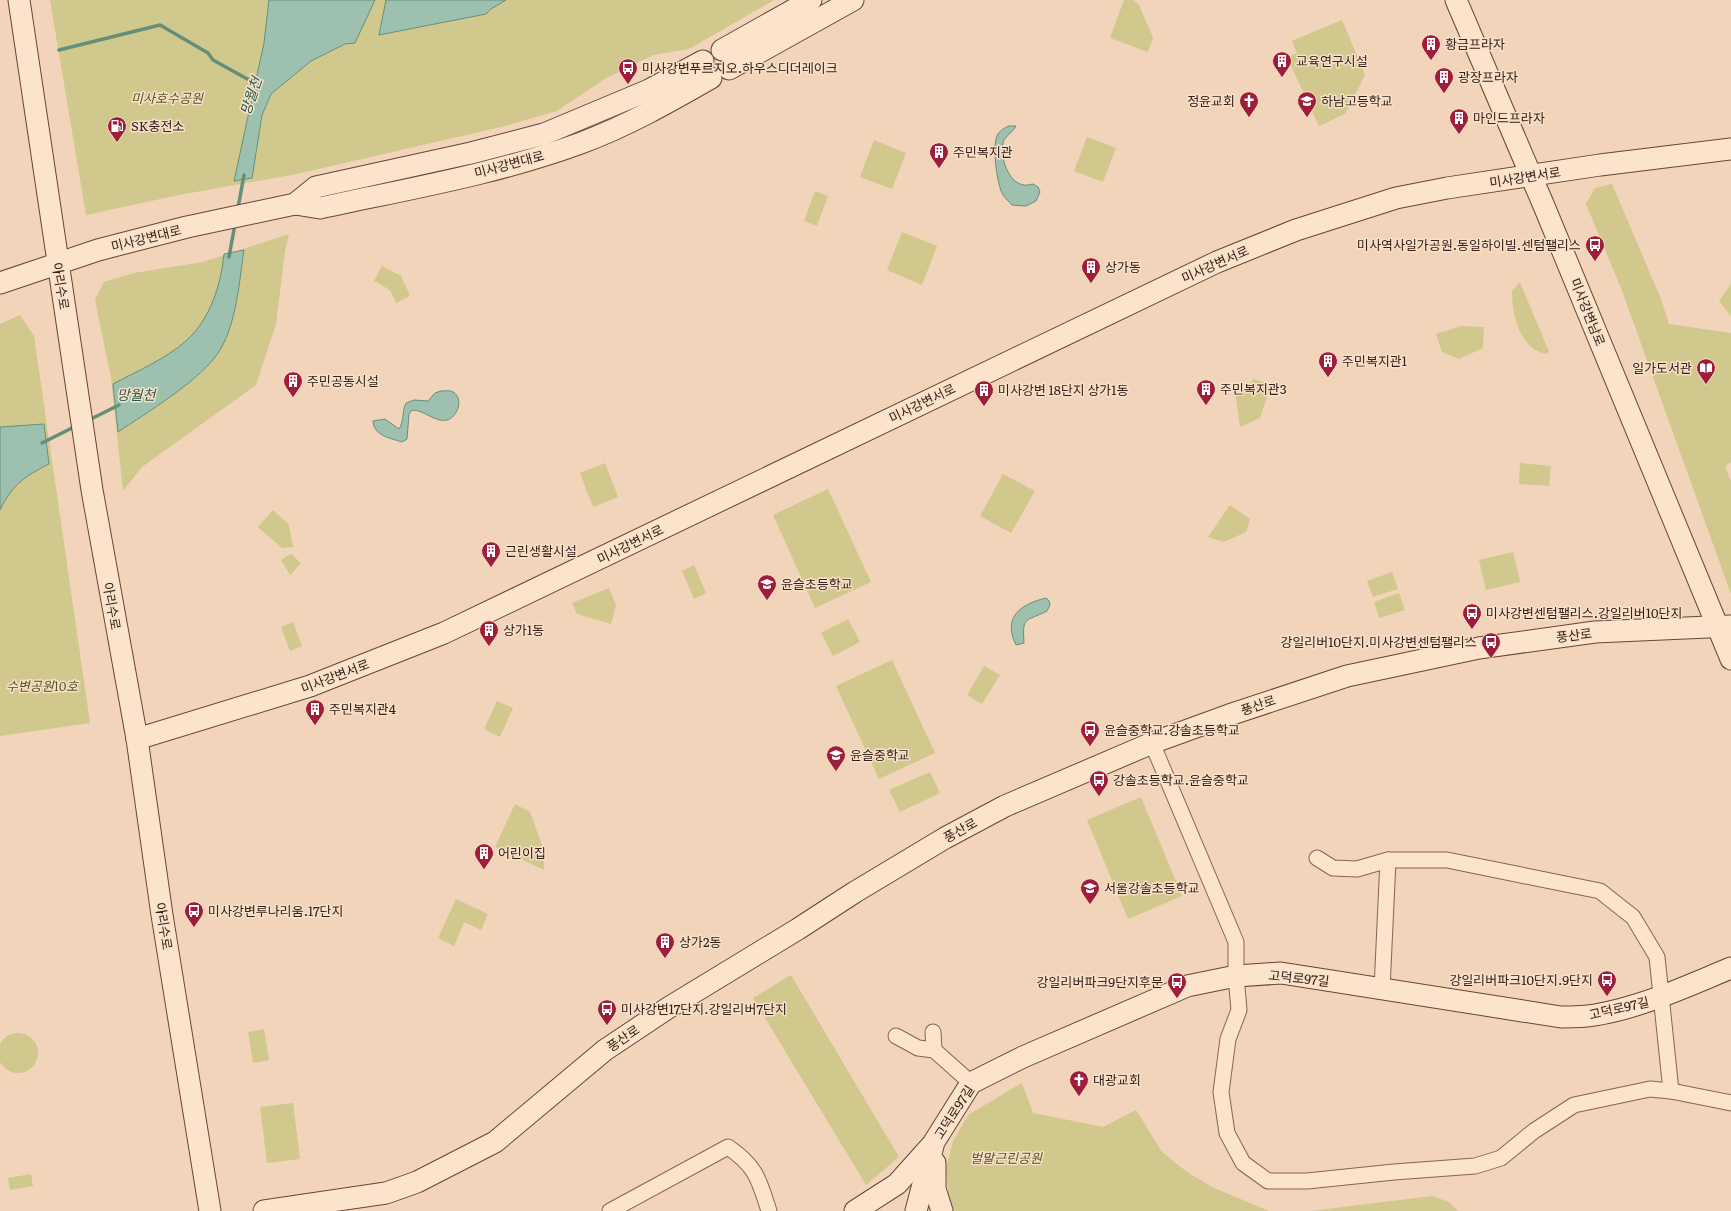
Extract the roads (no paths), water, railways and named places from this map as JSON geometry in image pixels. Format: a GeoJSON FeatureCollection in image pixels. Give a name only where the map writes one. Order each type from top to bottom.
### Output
{"type":"FeatureCollection","features":[{"type":"Feature","properties":{"kind":"street","name":"아리수로"},"geometry":{"type":"LineString","coordinates":[[19,0],[92,490],[137,740],[162,915],[210,1211]]}},
{"type":"Feature","properties":{"kind":"street","name":"미사강변대로"},"geometry":{"type":"LineString","coordinates":[[0,283],[57,262],[187,227],[295,204],[320,208],[507,166],[581,143],[654,110],[716,64],[811,0]]}},
{"type":"Feature","properties":{"kind":"street","name":"미사강변대로"},"geometry":{"type":"LineString","coordinates":[[716,64],[853,0]]}},
{"type":"Feature","properties":{"kind":"street","name":"미사강변남로"},"geometry":{"type":"LineString","coordinates":[[1456,0],[1723,626],[1731,659]]}},
{"type":"Feature","properties":{"kind":"street","name":"미사강변서로"},"geometry":{"type":"LineString","coordinates":[[137,740],[310,686],[444,633],[1217,262],[1296,230],[1396,198],[1447,188],[1731,149]]}},
{"type":"Feature","properties":{"kind":"street","name":"풍산로"},"geometry":{"type":"LineString","coordinates":[[264,1211],[386,1192],[417,1182],[495,1142],[605,1050],[668,1008],[798,929],[855,892],[945,838],[1005,806],[1152,743],[1347,676],[1410,662],[1479,648],[1595,632],[1723,626]]}},
{"type":"Feature","properties":{"kind":"street"},"geometry":{"type":"LineString","coordinates":[[1152,743],[1236,942],[1236,976],[1239,1010],[1228,1039],[1221,1092],[1227,1134],[1243,1163],[1268,1181],[1306,1181],[1475,1166],[1501,1158],[1534,1131],[1574,1105],[1650,1089],[1671,1091],[1731,1103]]}},
{"type":"Feature","properties":{"kind":"street"},"geometry":{"type":"LineString","coordinates":[[1317,858],[1333,868],[1357,869],[1388,860],[1447,860],[1600,891],[1633,917],[1657,957],[1660,998],[1671,1091]]}},
{"type":"Feature","properties":{"kind":"street"},"geometry":{"type":"LineString","coordinates":[[1382,989],[1388,860]]}},
{"type":"Feature","properties":{"kind":"street","name":"고덕로97길"},"geometry":{"type":"LineString","coordinates":[[916,1211],[934,1142],[971,1083],[1023,1057],[1187,986],[1236,976],[1281,973],[1561,1017],[1594,1016],[1660,998],[1731,968]]}},
{"type":"Feature","properties":{"kind":"street"},"geometry":{"type":"LineString","coordinates":[[933,1032],[934,1050]]}},
{"type":"Feature","properties":{"kind":"street"},"geometry":{"type":"LineString","coordinates":[[896,1036],[918,1048],[934,1050],[971,1083]]}},
{"type":"Feature","properties":{"kind":"street"},"geometry":{"type":"LineString","coordinates":[[855,1211],[897,1184],[934,1142]]}},
{"type":"Feature","properties":{"kind":"street"},"geometry":{"type":"LineString","coordinates":[[934,1142],[936,1188],[942,1211]]}},
{"type":"Feature","properties":{"kind":"street"},"geometry":{"type":"LineString","coordinates":[[610,1211],[728,1147],[745,1159],[759,1178],[769,1211]]}},
{"type":"Feature","properties":{"kind":"water"},"geometry":{"type":"Polygon","coordinates":[[[269,0],[375,0],[355,43],[345,44],[311,61],[271,94],[262,115],[252,178],[234,181],[264,43],[269,0]]]}},
{"type":"Feature","properties":{"kind":"water"},"geometry":{"type":"Polygon","coordinates":[[[386,0],[506,0],[491,9],[486,14],[379,35],[386,0]]]}},
{"type":"Feature","properties":{"kind":"water"},"geometry":{"type":"Polygon","coordinates":[[[1009,126],[1016,126],[1005,138],[1003,143],[1002,149],[1006,168],[1014,180],[1018,183],[1025,185],[1033,184],[1038,187],[1040,192],[1036,201],[1026,206],[1012,205],[1003,195],[999,183],[995,157],[996,141],[999,133],[1009,126]]]}},
{"type":"Feature","properties":{"kind":"water","name":"망월천"},"geometry":{"type":"Polygon","coordinates":[[[244,250],[234,314],[226,339],[220,350],[212,361],[188,384],[118,432],[113,384],[161,359],[179,347],[195,332],[213,301],[220,278],[224,254],[244,250]]]}},
{"type":"Feature","properties":{"kind":"water"},"geometry":{"type":"Polygon","coordinates":[[[441,391],[452,391],[458,398],[459,403],[457,411],[451,418],[447,420],[438,420],[421,412],[412,410],[409,414],[407,439],[402,442],[383,436],[376,430],[373,421],[385,419],[399,429],[402,423],[406,403],[414,400],[428,401],[435,393],[441,391]]]}},
{"type":"Feature","properties":{"kind":"water"},"geometry":{"type":"Polygon","coordinates":[[[44,424],[49,464],[20,482],[9,494],[0,510],[0,427],[44,424]]]}},
{"type":"Feature","properties":{"kind":"water"},"geometry":{"type":"Polygon","coordinates":[[[1046,598],[1050,605],[1047,611],[1025,623],[1024,643],[1016,645],[1011,627],[1016,613],[1029,604],[1046,598]]]}},
{"type":"Feature","properties":{"kind":"waterway"},"geometry":{"type":"LineString","coordinates":[[59,50],[160,25],[208,53],[213,60],[260,86]]}},
{"type":"Feature","properties":{"kind":"waterway","name":"망월천"},"geometry":{"type":"LineString","coordinates":[[238,208],[244,175]]}},
{"type":"Feature","properties":{"kind":"waterway","name":"망월천"},"geometry":{"type":"LineString","coordinates":[[229,257],[235,224]]}},
{"type":"Feature","properties":{"kind":"waterway","name":"망월천"},"geometry":{"type":"LineString","coordinates":[[89,420],[119,405]]}},
{"type":"Feature","properties":{"kind":"waterway","name":"망월천"},"geometry":{"type":"LineString","coordinates":[[42,443],[76,426]]}},
{"type":"Feature","properties":{"kind":"place","name":"황금프라자"},"geometry":{"type":"Point","coordinates":[1431,61]}},
{"type":"Feature","properties":{"kind":"place","name":"교육연구시설"},"geometry":{"type":"Point","coordinates":[1282,78]}},
{"type":"Feature","properties":{"kind":"place","name":"미사강변푸르지오.하우스디더레이크"},"geometry":{"type":"Point","coordinates":[628,85]}},
{"type":"Feature","properties":{"kind":"place","name":"광장프라자"},"geometry":{"type":"Point","coordinates":[1444,94]}},
{"type":"Feature","properties":{"kind":"place","name":"정윤교회"},"geometry":{"type":"Point","coordinates":[1249,118]}},
{"type":"Feature","properties":{"kind":"place","name":"하남고등학교"},"geometry":{"type":"Point","coordinates":[1307,118]}},
{"type":"Feature","properties":{"kind":"place","name":"마인드프라자"},"geometry":{"type":"Point","coordinates":[1459,135]}},
{"type":"Feature","properties":{"kind":"place","name":"SK충전소"},"geometry":{"type":"Point","coordinates":[117,143]}},
{"type":"Feature","properties":{"kind":"place","name":"주민복지관"},"geometry":{"type":"Point","coordinates":[939,169]}},
{"type":"Feature","properties":{"kind":"place","name":"미사역사일가공원.동일하이빌.센텀팰리스"},"geometry":{"type":"Point","coordinates":[1595,262]}},
{"type":"Feature","properties":{"kind":"place","name":"상가동"},"geometry":{"type":"Point","coordinates":[1091,284]}},
{"type":"Feature","properties":{"kind":"place","name":"주민복지관1"},"geometry":{"type":"Point","coordinates":[1328,378]}},
{"type":"Feature","properties":{"kind":"place","name":"일가도서관"},"geometry":{"type":"Point","coordinates":[1706,385]}},
{"type":"Feature","properties":{"kind":"place","name":"주민공동시설"},"geometry":{"type":"Point","coordinates":[293,398]}},
{"type":"Feature","properties":{"kind":"place","name":"주민복지관3"},"geometry":{"type":"Point","coordinates":[1206,406]}},
{"type":"Feature","properties":{"kind":"place","name":"미사강변 18단지 상가1동"},"geometry":{"type":"Point","coordinates":[984,407]}},
{"type":"Feature","properties":{"kind":"place","name":"근린생활시설"},"geometry":{"type":"Point","coordinates":[491,568]}},
{"type":"Feature","properties":{"kind":"place","name":"윤슬초등학교"},"geometry":{"type":"Point","coordinates":[767,601]}},
{"type":"Feature","properties":{"kind":"place","name":"미사강변센텀팰리스.강일리버10단지"},"geometry":{"type":"Point","coordinates":[1472,630]}},
{"type":"Feature","properties":{"kind":"place","name":"상가1동"},"geometry":{"type":"Point","coordinates":[489,647]}},
{"type":"Feature","properties":{"kind":"place","name":"강일리버10단지.미사강변센텀팰리스"},"geometry":{"type":"Point","coordinates":[1491,659]}},
{"type":"Feature","properties":{"kind":"place","name":"주민복지관4"},"geometry":{"type":"Point","coordinates":[315,726]}},
{"type":"Feature","properties":{"kind":"place","name":"윤슬중학교.강솔초등학교"},"geometry":{"type":"Point","coordinates":[1090,747]}},
{"type":"Feature","properties":{"kind":"place","name":"윤슬중학교"},"geometry":{"type":"Point","coordinates":[836,772]}},
{"type":"Feature","properties":{"kind":"place","name":"강솔초등학교.윤슬중학교"},"geometry":{"type":"Point","coordinates":[1099,797]}},
{"type":"Feature","properties":{"kind":"place","name":"어린이집"},"geometry":{"type":"Point","coordinates":[484,870]}},
{"type":"Feature","properties":{"kind":"place","name":"서울강솔초등학교"},"geometry":{"type":"Point","coordinates":[1090,905]}},
{"type":"Feature","properties":{"kind":"place","name":"미사강변루나리움.17단지"},"geometry":{"type":"Point","coordinates":[194,928]}},
{"type":"Feature","properties":{"kind":"place","name":"상가2동"},"geometry":{"type":"Point","coordinates":[665,959]}},
{"type":"Feature","properties":{"kind":"place","name":"강일리버파크10단지.9단지"},"geometry":{"type":"Point","coordinates":[1607,997]}},
{"type":"Feature","properties":{"kind":"place","name":"강일리버파크9단지후문"},"geometry":{"type":"Point","coordinates":[1177,999]}},
{"type":"Feature","properties":{"kind":"place","name":"미사강변17단지.강일리버7단지"},"geometry":{"type":"Point","coordinates":[607,1026]}},
{"type":"Feature","properties":{"kind":"place","name":"대광교회"},"geometry":{"type":"Point","coordinates":[1079,1097]}},
{"type":"Feature","properties":{"kind":"park label","name":"미사호수공원"},"geometry":{"type":"Point","coordinates":[167,98]}},
{"type":"Feature","properties":{"kind":"park label","name":"수변공원10호"},"geometry":{"type":"Point","coordinates":[42,686]}},
{"type":"Feature","properties":{"kind":"park label","name":"벌말근린공원"},"geometry":{"type":"Point","coordinates":[1006,1158]}}]}
